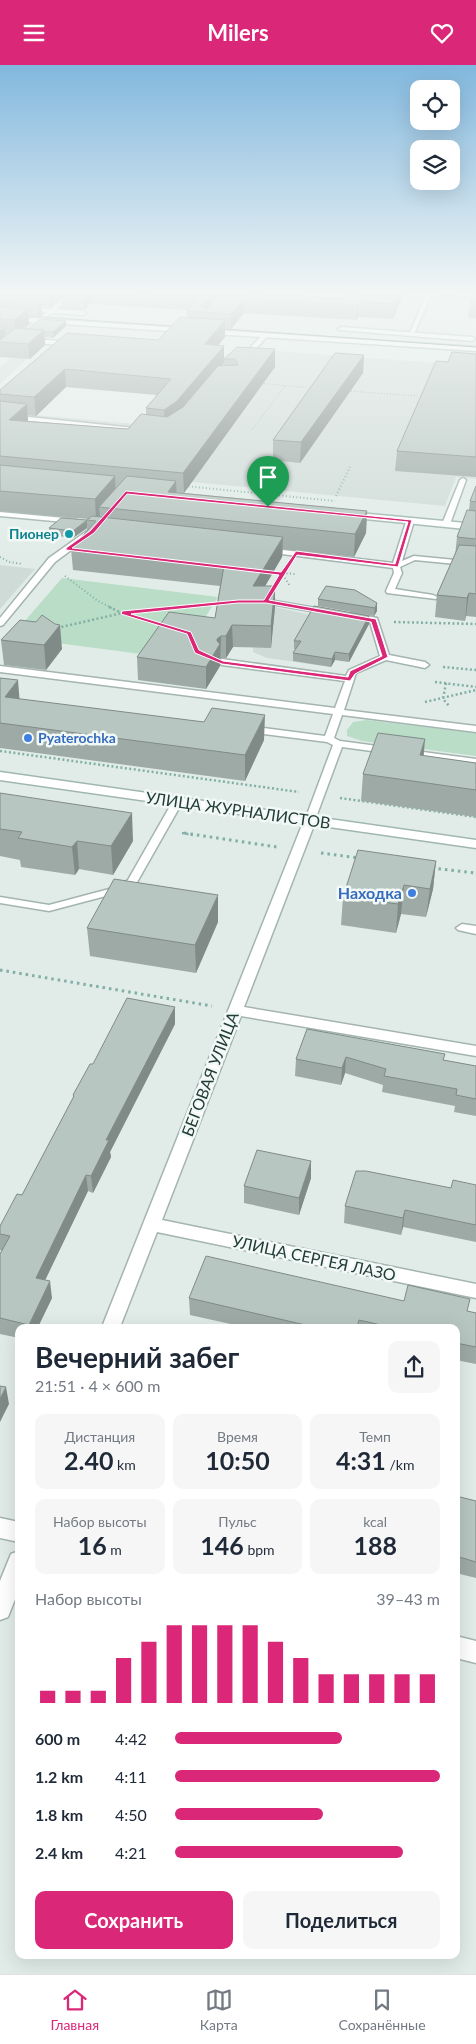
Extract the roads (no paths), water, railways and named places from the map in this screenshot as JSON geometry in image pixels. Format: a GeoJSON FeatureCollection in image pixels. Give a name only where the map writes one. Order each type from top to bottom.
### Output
{"type":"FeatureCollection","features":[{"type":"Feature","properties":{"kind":"street"},"geometry":{"type":"LineString","coordinates":[[342,514],[476,527]]}},
{"type":"Feature","properties":{"kind":"street","name":"УЛИЦА ЖУРНАЛИСТОВ"},"geometry":{"type":"LineString","coordinates":[[0,776],[476,844]]}},
{"type":"Feature","properties":{"kind":"street","name":"БЕГОВАЯ УЛИЦА"},"geometry":{"type":"LineString","coordinates":[[112,1324],[310,820]]}},
{"type":"Feature","properties":{"kind":"street"},"geometry":{"type":"LineString","coordinates":[[235,1010],[476,1051]]}},
{"type":"Feature","properties":{"kind":"street","name":"УЛИЦА СЕРГЕЯ ЛАЗО"},"geometry":{"type":"LineString","coordinates":[[151,1224],[476,1291]]}},
{"type":"Feature","properties":{"kind":"street"},"geometry":{"type":"LineString","coordinates":[[0,1527],[15,1531]]}},
{"type":"Feature","properties":{"kind":"street"},"geometry":{"type":"LineString","coordinates":[[0,1609],[15,1571]]}},
{"type":"Feature","properties":{"kind":"street"},"geometry":{"type":"LineString","coordinates":[[460,1648],[476,1652]]}},
{"type":"Feature","properties":{"kind":"lane"},"geometry":{"type":"LineString","coordinates":[[0,416],[156,432]]}},
{"type":"Feature","properties":{"kind":"lane"},"geometry":{"type":"LineString","coordinates":[[446,524],[463,480]]}},
{"type":"Feature","properties":{"kind":"lane"},"geometry":{"type":"LineString","coordinates":[[0,514],[94,529],[52,560],[0,623]]}},
{"type":"Feature","properties":{"kind":"lane"},"geometry":{"type":"LineString","coordinates":[[410,521],[396,565],[398,573],[390,591],[433,597]]}},
{"type":"Feature","properties":{"kind":"lane"},"geometry":{"type":"LineString","coordinates":[[257,549],[396,565],[414,558],[476,564]]}},
{"type":"Feature","properties":{"kind":"lane"},"geometry":{"type":"LineString","coordinates":[[266,601],[374,620],[385,657]]}},
{"type":"Feature","properties":{"kind":"lane"},"geometry":{"type":"LineString","coordinates":[[310,820],[319,795],[333,742],[338,712],[352,673],[385,657],[425,665]]}},
{"type":"Feature","properties":{"kind":"lane"},"geometry":{"type":"LineString","coordinates":[[222,662],[350,679]]}},
{"type":"Feature","properties":{"kind":"lane"},"geometry":{"type":"LineString","coordinates":[[0,669],[476,729]]}},
{"type":"Feature","properties":{"kind":"lane"},"geometry":{"type":"LineString","coordinates":[[233,727],[476,762]]}},
{"type":"Feature","properties":{"kind":"lane"},"geometry":{"type":"LineString","coordinates":[[0,900],[50,908],[118,890],[132,882],[178,801]]}},
{"type":"Feature","properties":{"kind":"lane"},"geometry":{"type":"LineString","coordinates":[[462,928],[476,930]]}},
{"type":"Feature","properties":{"kind":"place","name":"Пионер"},"geometry":{"type":"Point","coordinates":[69,534]}},
{"type":"Feature","properties":{"kind":"place","name":"Pyaterochka"},"geometry":{"type":"Point","coordinates":[28,738]}},
{"type":"Feature","properties":{"kind":"place","name":"Находка"},"geometry":{"type":"Point","coordinates":[412,893]}}]}
